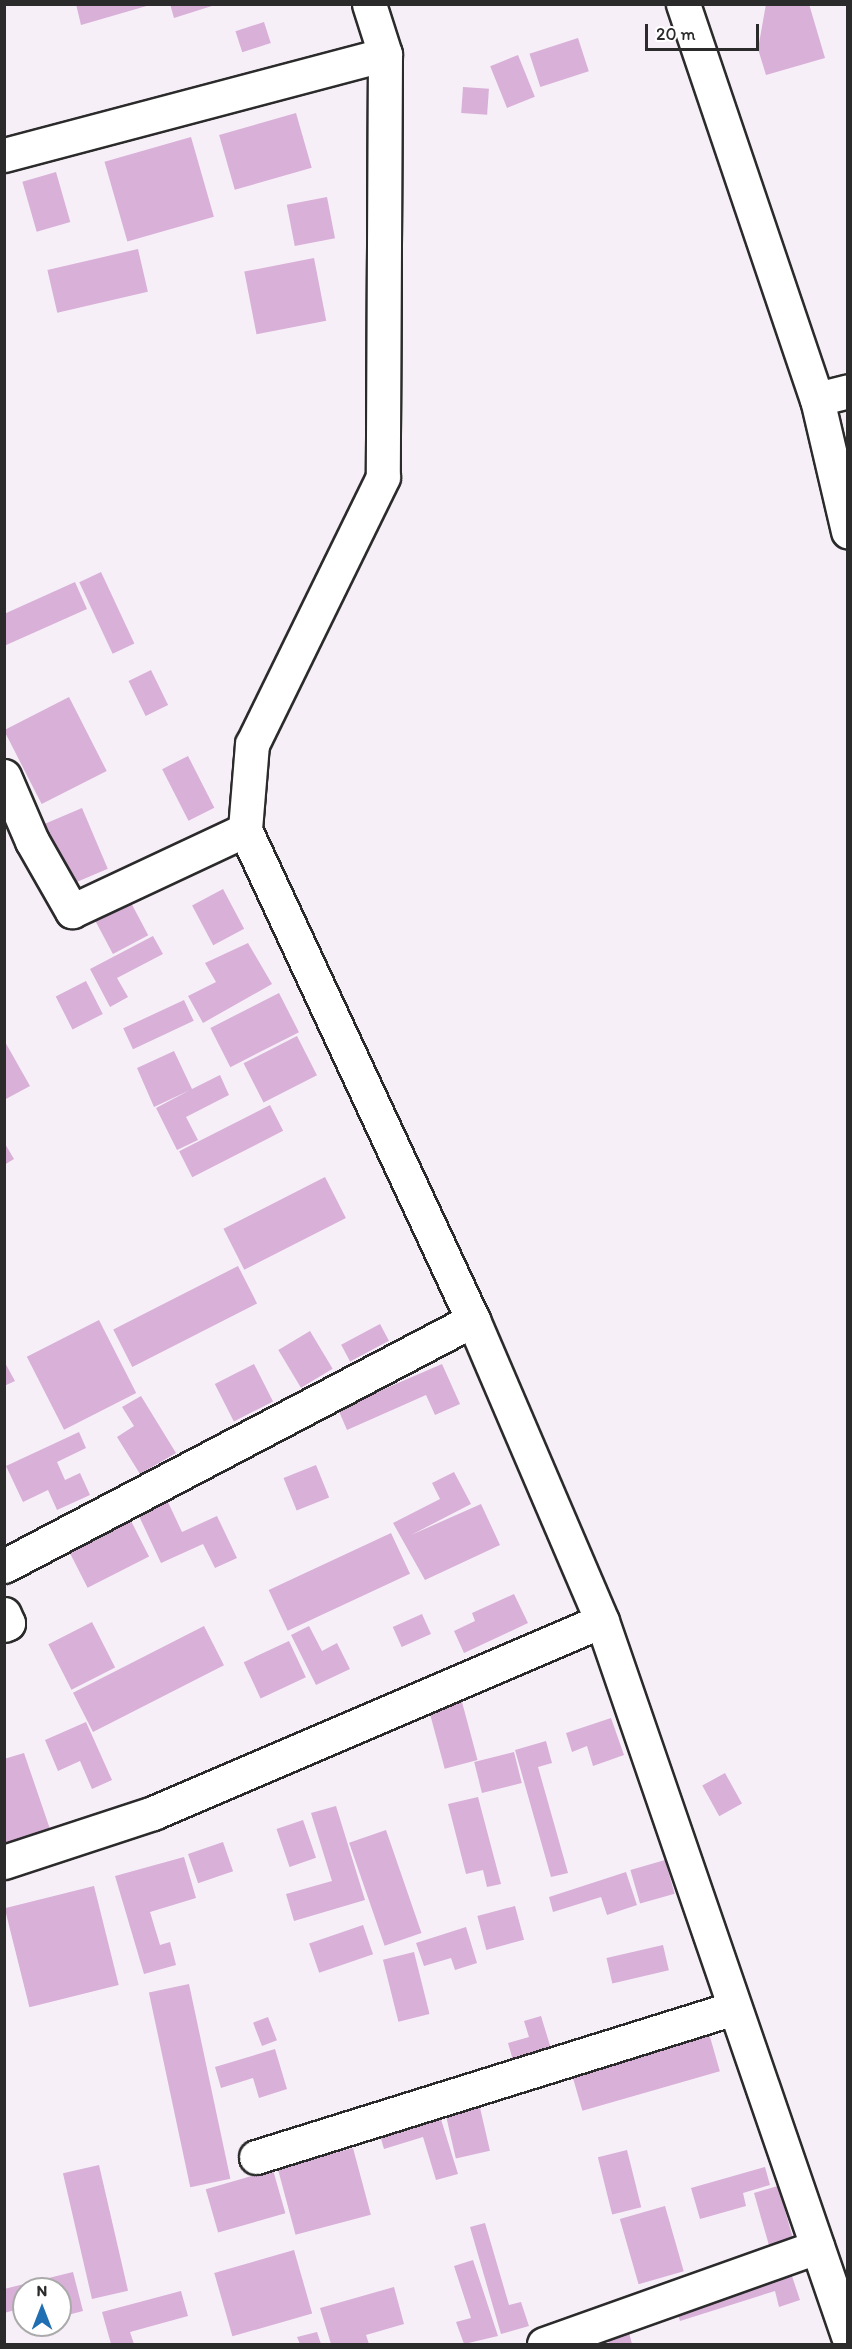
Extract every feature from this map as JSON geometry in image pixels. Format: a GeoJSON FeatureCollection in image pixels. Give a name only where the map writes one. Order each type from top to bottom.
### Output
{"type":"FeatureCollection","features":[{"type":"Feature","properties":{"kind":"street"},"geometry":{"type":"LineString","coordinates":[[369,4],[385,54],[383,477],[252,744],[245,830],[473,1320],[602,1621],[848,2336]]}},
{"type":"Feature","properties":{"kind":"street"},"geometry":{"type":"LineString","coordinates":[[682,4],[832,395],[848,531]]}},
{"type":"Feature","properties":{"kind":"street"},"geometry":{"type":"LineString","coordinates":[[4,155],[385,54]]}},
{"type":"Feature","properties":{"kind":"street"},"geometry":{"type":"LineString","coordinates":[[4,776],[32,841],[72,911],[245,830]]}},
{"type":"Feature","properties":{"kind":"street"},"geometry":{"type":"LineString","coordinates":[[4,1566],[473,1320]]}},
{"type":"Feature","properties":{"kind":"street"},"geometry":{"type":"LineString","coordinates":[[4,1614],[8,1623],[4,1624]]}},
{"type":"Feature","properties":{"kind":"street"},"geometry":{"type":"LineString","coordinates":[[4,1862],[153,1813],[602,1621]]}},
{"type":"Feature","properties":{"kind":"street"},"geometry":{"type":"LineString","coordinates":[[256,2157],[734,2008]]}},
{"type":"Feature","properties":{"kind":"street"},"geometry":{"type":"LineString","coordinates":[[544,2344],[817,2247]]}},
{"type":"Feature","properties":{"kind":"building"},"geometry":{"type":"Polygon","coordinates":[[[76,4],[150,4],[150,5],[81,25],[76,4]]]}},
{"type":"Feature","properties":{"kind":"building"},"geometry":{"type":"Polygon","coordinates":[[[170,4],[215,4],[215,5],[174,18],[170,4]]]}},
{"type":"Feature","properties":{"kind":"building"},"geometry":{"type":"Polygon","coordinates":[[[766,4],[809,4],[825,58],[766,75],[758,49],[766,4]]]}},
{"type":"Feature","properties":{"kind":"building"},"geometry":{"type":"Polygon","coordinates":[[[264,22],[271,43],[242,52],[235,31],[264,22]]]}},
{"type":"Feature","properties":{"kind":"building"},"geometry":{"type":"Polygon","coordinates":[[[578,38],[589,71],[540,87],[529,54],[578,38]]]}},
{"type":"Feature","properties":{"kind":"building"},"geometry":{"type":"Polygon","coordinates":[[[518,55],[535,97],[507,108],[490,66],[518,55]]]}},
{"type":"Feature","properties":{"kind":"building"},"geometry":{"type":"Polygon","coordinates":[[[463,87],[489,89],[487,115],[461,113],[463,87]]]}},
{"type":"Feature","properties":{"kind":"building"},"geometry":{"type":"Polygon","coordinates":[[[296,113],[312,168],[235,190],[219,135],[296,113]]]}},
{"type":"Feature","properties":{"kind":"building"},"geometry":{"type":"Polygon","coordinates":[[[191,137],[214,217],[127,242],[104,162],[191,137]]]}},
{"type":"Feature","properties":{"kind":"building"},"geometry":{"type":"Polygon","coordinates":[[[56,172],[70,222],[37,232],[22,182],[56,172]]]}},
{"type":"Feature","properties":{"kind":"building"},"geometry":{"type":"Polygon","coordinates":[[[327,197],[335,238],[295,246],[287,205],[327,197]]]}},
{"type":"Feature","properties":{"kind":"building"},"geometry":{"type":"Polygon","coordinates":[[[138,249],[148,292],[57,313],[47,270],[138,249]]]}},
{"type":"Feature","properties":{"kind":"building"},"geometry":{"type":"Polygon","coordinates":[[[314,258],[326,321],[257,334],[244,272],[314,258]]]}},
{"type":"Feature","properties":{"kind":"building"},"geometry":{"type":"Polygon","coordinates":[[[101,572],[134,644],[113,654],[79,582],[101,572]]]}},
{"type":"Feature","properties":{"kind":"building"},"geometry":{"type":"Polygon","coordinates":[[[75,582],[87,609],[4,646],[4,614],[75,582]]]}},
{"type":"Feature","properties":{"kind":"building"},"geometry":{"type":"Polygon","coordinates":[[[151,670],[168,705],[146,716],[129,681],[151,670]]]}},
{"type":"Feature","properties":{"kind":"building"},"geometry":{"type":"Polygon","coordinates":[[[69,697],[107,771],[42,804],[4,730],[69,697]]]}},
{"type":"Feature","properties":{"kind":"building"},"geometry":{"type":"Polygon","coordinates":[[[188,756],[214,808],[188,821],[162,769],[188,756]]]}},
{"type":"Feature","properties":{"kind":"building"},"geometry":{"type":"Polygon","coordinates":[[[82,808],[108,869],[67,886],[41,825],[82,808]]]}},
{"type":"Feature","properties":{"kind":"building"},"geometry":{"type":"Polygon","coordinates":[[[223,889],[244,929],[213,945],[192,905],[223,889]]]}},
{"type":"Feature","properties":{"kind":"building"},"geometry":{"type":"Polygon","coordinates":[[[129,899],[148,935],[113,954],[94,918],[129,899]]]}},
{"type":"Feature","properties":{"kind":"building"},"geometry":{"type":"Polygon","coordinates":[[[153,936],[163,954],[117,978],[128,997],[110,1007],[90,969],[153,936]]]}},
{"type":"Feature","properties":{"kind":"building"},"geometry":{"type":"Polygon","coordinates":[[[248,943],[272,984],[203,1023],[188,996],[216,982],[205,963],[248,943]]]}},
{"type":"Feature","properties":{"kind":"building"},"geometry":{"type":"Polygon","coordinates":[[[86,981],[103,1014],[73,1029],[56,996],[86,981]]]}},
{"type":"Feature","properties":{"kind":"building"},"geometry":{"type":"Polygon","coordinates":[[[279,993],[299,1032],[230,1067],[210,1028],[279,993]]]}},
{"type":"Feature","properties":{"kind":"building"},"geometry":{"type":"Polygon","coordinates":[[[184,1000],[194,1021],[133,1049],[123,1028],[184,1000]]]}},
{"type":"Feature","properties":{"kind":"building"},"geometry":{"type":"Polygon","coordinates":[[[297,1036],[317,1075],[264,1102],[244,1063],[297,1036]]]}},
{"type":"Feature","properties":{"kind":"building"},"geometry":{"type":"Polygon","coordinates":[[[4,1040],[30,1086],[4,1100],[4,1040]]]}},
{"type":"Feature","properties":{"kind":"building"},"geometry":{"type":"Polygon","coordinates":[[[174,1051],[192,1089],[220,1075],[229,1095],[186,1117],[198,1140],[177,1150],[156,1108],[190,1090],[154,1107],[137,1068],[174,1051]]]}},
{"type":"Feature","properties":{"kind":"building"},"geometry":{"type":"Polygon","coordinates":[[[270,1105],[283,1131],[192,1177],[179,1151],[270,1105]]]}},
{"type":"Feature","properties":{"kind":"building"},"geometry":{"type":"Polygon","coordinates":[[[4,1142],[14,1159],[4,1165],[4,1142]]]}},
{"type":"Feature","properties":{"kind":"building"},"geometry":{"type":"Polygon","coordinates":[[[325,1177],[346,1218],[244,1270],[223,1229],[325,1177]]]}},
{"type":"Feature","properties":{"kind":"building"},"geometry":{"type":"Polygon","coordinates":[[[238,1266],[257,1303],[132,1367],[113,1330],[238,1266]]]}},
{"type":"Feature","properties":{"kind":"building"},"geometry":{"type":"Polygon","coordinates":[[[99,1320],[136,1393],[64,1430],[27,1357],[99,1320]]]}},
{"type":"Feature","properties":{"kind":"building"},"geometry":{"type":"Polygon","coordinates":[[[380,1324],[389,1341],[350,1361],[341,1345],[380,1324]]]}},
{"type":"Feature","properties":{"kind":"building"},"geometry":{"type":"Polygon","coordinates":[[[310,1331],[333,1369],[301,1388],[278,1350],[310,1331]]]}},
{"type":"Feature","properties":{"kind":"building"},"geometry":{"type":"Polygon","coordinates":[[[4,1361],[15,1381],[4,1386],[4,1361]]]}},
{"type":"Feature","properties":{"kind":"building"},"geometry":{"type":"Polygon","coordinates":[[[254,1364],[273,1401],[234,1421],[215,1384],[254,1364]]]}},
{"type":"Feature","properties":{"kind":"building"},"geometry":{"type":"Polygon","coordinates":[[[442,1364],[460,1404],[435,1415],[426,1395],[347,1430],[338,1409],[442,1364]]]}},
{"type":"Feature","properties":{"kind":"building"},"geometry":{"type":"Polygon","coordinates":[[[141,1396],[176,1453],[140,1474],[117,1437],[134,1426],[122,1407],[141,1396]]]}},
{"type":"Feature","properties":{"kind":"building"},"geometry":{"type":"Polygon","coordinates":[[[79,1432],[86,1448],[57,1462],[65,1480],[80,1473],[90,1495],[57,1510],[48,1490],[23,1502],[6,1466],[79,1432]]]}},
{"type":"Feature","properties":{"kind":"building"},"geometry":{"type":"Polygon","coordinates":[[[316,1465],[329,1497],[297,1511],[284,1478],[316,1465]]]}},
{"type":"Feature","properties":{"kind":"building"},"geometry":{"type":"Polygon","coordinates":[[[454,1472],[471,1504],[411,1535],[481,1504],[500,1545],[425,1580],[393,1523],[440,1499],[432,1483],[454,1472]]]}},
{"type":"Feature","properties":{"kind":"building"},"geometry":{"type":"Polygon","coordinates":[[[167,1500],[182,1532],[217,1516],[237,1558],[215,1568],[203,1544],[161,1563],[138,1514],[167,1500]]]}},
{"type":"Feature","properties":{"kind":"building"},"geometry":{"type":"Polygon","coordinates":[[[130,1519],[149,1556],[88,1588],[69,1550],[130,1519]]]}},
{"type":"Feature","properties":{"kind":"building"},"geometry":{"type":"Polygon","coordinates":[[[391,1533],[410,1574],[288,1631],[269,1590],[391,1533]]]}},
{"type":"Feature","properties":{"kind":"building"},"geometry":{"type":"Polygon","coordinates":[[[514,1594],[528,1623],[464,1653],[454,1631],[475,1621],[472,1613],[514,1594]]]}},
{"type":"Feature","properties":{"kind":"building"},"geometry":{"type":"Polygon","coordinates":[[[422,1614],[431,1634],[402,1647],[393,1627],[422,1614]]]}},
{"type":"Feature","properties":{"kind":"building"},"geometry":{"type":"Polygon","coordinates":[[[92,1622],[115,1667],[71,1690],[48,1644],[92,1622]]]}},
{"type":"Feature","properties":{"kind":"building"},"geometry":{"type":"Polygon","coordinates":[[[204,1626],[224,1665],[93,1732],[73,1693],[204,1626]]]}},
{"type":"Feature","properties":{"kind":"building"},"geometry":{"type":"Polygon","coordinates":[[[309,1626],[322,1651],[337,1643],[350,1669],[316,1685],[291,1635],[309,1626]]]}},
{"type":"Feature","properties":{"kind":"building"},"geometry":{"type":"Polygon","coordinates":[[[289,1641],[306,1677],[261,1698],[244,1662],[289,1641]]]}},
{"type":"Feature","properties":{"kind":"building"},"geometry":{"type":"Polygon","coordinates":[[[462,1702],[478,1760],[445,1769],[429,1711],[462,1702]]]}},
{"type":"Feature","properties":{"kind":"building"},"geometry":{"type":"Polygon","coordinates":[[[611,1718],[624,1755],[593,1766],[587,1746],[572,1752],[566,1733],[611,1718]]]}},
{"type":"Feature","properties":{"kind":"building"},"geometry":{"type":"Polygon","coordinates":[[[86,1722],[112,1780],[92,1789],[80,1761],[58,1771],[45,1740],[86,1722]]]}},
{"type":"Feature","properties":{"kind":"building"},"geometry":{"type":"Polygon","coordinates":[[[546,1741],[552,1763],[538,1767],[568,1873],[551,1877],[515,1750],[546,1741]]]}},
{"type":"Feature","properties":{"kind":"building"},"geometry":{"type":"Polygon","coordinates":[[[514,1752],[522,1783],[482,1793],[474,1762],[514,1752]]]}},
{"type":"Feature","properties":{"kind":"building"},"geometry":{"type":"Polygon","coordinates":[[[24,1753],[51,1832],[4,1848],[4,1759],[24,1753]]]}},
{"type":"Feature","properties":{"kind":"building"},"geometry":{"type":"Polygon","coordinates":[[[725,1773],[742,1804],[719,1816],[702,1786],[725,1773]]]}},
{"type":"Feature","properties":{"kind":"building"},"geometry":{"type":"Polygon","coordinates":[[[478,1797],[501,1884],[487,1887],[483,1870],[466,1874],[448,1804],[478,1797]]]}},
{"type":"Feature","properties":{"kind":"building"},"geometry":{"type":"Polygon","coordinates":[[[336,1806],[365,1900],[294,1921],[286,1894],[332,1881],[311,1813],[336,1806]]]}},
{"type":"Feature","properties":{"kind":"building"},"geometry":{"type":"Polygon","coordinates":[[[303,1820],[316,1858],[290,1867],[277,1829],[303,1820]]]}},
{"type":"Feature","properties":{"kind":"building"},"geometry":{"type":"Polygon","coordinates":[[[386,1830],[421,1933],[385,1946],[349,1843],[386,1830]]]}},
{"type":"Feature","properties":{"kind":"building"},"geometry":{"type":"Polygon","coordinates":[[[223,1842],[233,1871],[198,1883],[188,1854],[223,1842]]]}},
{"type":"Feature","properties":{"kind":"building"},"geometry":{"type":"Polygon","coordinates":[[[184,1857],[196,1898],[150,1912],[160,1945],[170,1942],[176,1965],[144,1974],[115,1876],[184,1857]]]}},
{"type":"Feature","properties":{"kind":"building"},"geometry":{"type":"Polygon","coordinates":[[[665,1860],[675,1894],[640,1904],[630,1870],[665,1860]]]}},
{"type":"Feature","properties":{"kind":"building"},"geometry":{"type":"Polygon","coordinates":[[[626,1872],[637,1905],[607,1915],[601,1897],[553,1912],[549,1897],[626,1872]]]}},
{"type":"Feature","properties":{"kind":"building"},"geometry":{"type":"Polygon","coordinates":[[[94,1886],[119,1985],[29,2007],[5,1908],[94,1886]]]}},
{"type":"Feature","properties":{"kind":"building"},"geometry":{"type":"Polygon","coordinates":[[[515,1906],[524,1940],[486,1950],[477,1916],[515,1906]]]}},
{"type":"Feature","properties":{"kind":"building"},"geometry":{"type":"Polygon","coordinates":[[[363,1925],[373,1954],[319,1973],[309,1944],[363,1925]]]}},
{"type":"Feature","properties":{"kind":"building"},"geometry":{"type":"Polygon","coordinates":[[[466,1927],[477,1963],[455,1970],[451,1958],[424,1966],[416,1943],[466,1927]]]}},
{"type":"Feature","properties":{"kind":"building"},"geometry":{"type":"Polygon","coordinates":[[[663,1945],[669,1970],[612,1983],[606,1958],[663,1945]]]}},
{"type":"Feature","properties":{"kind":"building"},"geometry":{"type":"Polygon","coordinates":[[[414,1952],[429,2014],[398,2022],[383,1960],[414,1952]]]}},
{"type":"Feature","properties":{"kind":"building"},"geometry":{"type":"Polygon","coordinates":[[[189,1984],[230,2179],[190,2187],[149,1993],[189,1984]]]}},
{"type":"Feature","properties":{"kind":"building"},"geometry":{"type":"Polygon","coordinates":[[[541,2016],[552,2052],[514,2064],[508,2043],[529,2037],[524,2021],[541,2016]]]}},
{"type":"Feature","properties":{"kind":"building"},"geometry":{"type":"Polygon","coordinates":[[[268,2017],[277,2040],[262,2046],[253,2023],[268,2017]]]}},
{"type":"Feature","properties":{"kind":"building"},"geometry":{"type":"Polygon","coordinates":[[[708,2030],[720,2071],[582,2111],[571,2069],[708,2030]]]}},
{"type":"Feature","properties":{"kind":"building"},"geometry":{"type":"Polygon","coordinates":[[[275,2049],[287,2089],[259,2098],[253,2078],[221,2088],[215,2067],[275,2049]]]}},
{"type":"Feature","properties":{"kind":"building"},"geometry":{"type":"Polygon","coordinates":[[[478,2099],[490,2151],[456,2159],[444,2107],[478,2099]]]}},
{"type":"Feature","properties":{"kind":"building"},"geometry":{"type":"Polygon","coordinates":[[[439,2113],[458,2174],[436,2180],[423,2137],[384,2149],[379,2132],[439,2113]]]}},
{"type":"Feature","properties":{"kind":"building"},"geometry":{"type":"Polygon","coordinates":[[[353,2148],[371,2215],[296,2235],[278,2168],[353,2148]]]}},
{"type":"Feature","properties":{"kind":"building"},"geometry":{"type":"Polygon","coordinates":[[[627,2150],[641,2207],[612,2215],[598,2157],[627,2150]]]}},
{"type":"Feature","properties":{"kind":"building"},"geometry":{"type":"Polygon","coordinates":[[[99,2165],[128,2291],[92,2299],[63,2173],[99,2165]]]}},
{"type":"Feature","properties":{"kind":"building"},"geometry":{"type":"Polygon","coordinates":[[[765,2167],[770,2185],[743,2193],[746,2206],[700,2219],[691,2188],[765,2167]]]}},
{"type":"Feature","properties":{"kind":"building"},"geometry":{"type":"Polygon","coordinates":[[[273,2170],[285,2213],[218,2233],[206,2189],[273,2170]]]}},
{"type":"Feature","properties":{"kind":"building"},"geometry":{"type":"Polygon","coordinates":[[[778,2186],[793,2238],[769,2245],[754,2193],[778,2186]]]}},
{"type":"Feature","properties":{"kind":"building"},"geometry":{"type":"Polygon","coordinates":[[[665,2206],[684,2271],[639,2284],[620,2219],[665,2206]]]}},
{"type":"Feature","properties":{"kind":"building"},"geometry":{"type":"Polygon","coordinates":[[[485,2223],[509,2305],[521,2302],[529,2326],[501,2334],[470,2227],[485,2223]]]}},
{"type":"Feature","properties":{"kind":"building"},"geometry":{"type":"Polygon","coordinates":[[[294,2250],[312,2313],[232,2336],[214,2273],[294,2250]]]}},
{"type":"Feature","properties":{"kind":"building"},"geometry":{"type":"Polygon","coordinates":[[[473,2260],[498,2336],[464,2344],[456,2322],[471,2318],[454,2266],[473,2260]]]}},
{"type":"Feature","properties":{"kind":"building"},"geometry":{"type":"Polygon","coordinates":[[[789,2267],[800,2300],[779,2307],[775,2291],[680,2321],[674,2303],[789,2267]]]}},
{"type":"Feature","properties":{"kind":"building"},"geometry":{"type":"Polygon","coordinates":[[[73,2272],[83,2311],[72,2314],[72,2277],[53,2277],[73,2272]]]}},
{"type":"Feature","properties":{"kind":"building"},"geometry":{"type":"Polygon","coordinates":[[[12,2287],[12,2311],[4,2313],[4,2289],[12,2287]]]}},
{"type":"Feature","properties":{"kind":"building"},"geometry":{"type":"Polygon","coordinates":[[[394,2287],[404,2324],[366,2335],[369,2344],[331,2344],[320,2308],[394,2287]]]}},
{"type":"Feature","properties":{"kind":"building"},"geometry":{"type":"Polygon","coordinates":[[[181,2291],[188,2316],[130,2332],[134,2344],[111,2344],[102,2312],[181,2291]]]}},
{"type":"Feature","properties":{"kind":"building"},"geometry":{"type":"Polygon","coordinates":[[[627,2325],[632,2344],[609,2344],[606,2330],[627,2325]]]}},
{"type":"Feature","properties":{"kind":"building"},"geometry":{"type":"Polygon","coordinates":[[[317,2332],[321,2344],[300,2344],[297,2337],[317,2332]]]}}]}
